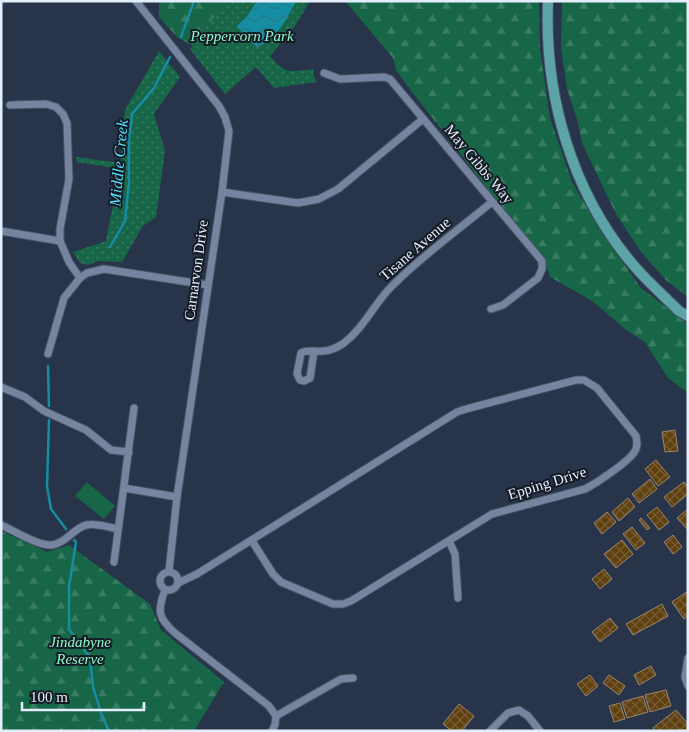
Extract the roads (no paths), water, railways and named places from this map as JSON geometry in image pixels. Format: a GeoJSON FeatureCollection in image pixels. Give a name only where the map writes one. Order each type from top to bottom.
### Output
{"type":"FeatureCollection","features":[{"type":"Feature","properties":{"kind":"main road"},"geometry":{"type":"LineString","coordinates":[[548,1],[548,60],[552,85],[564,136],[585,191],[606,228],[636,268],[679,311],[688,316]]}},
{"type":"Feature","properties":{"kind":"street","name":"Carnarvon Drive"},"geometry":{"type":"LineString","coordinates":[[136,1],[199,79],[225,117],[228,131],[222,192],[177,496],[169,571]]}},
{"type":"Feature","properties":{"kind":"street","name":"May Gibbs Way"},"geometry":{"type":"LineString","coordinates":[[324,73],[340,79],[384,77],[390,79],[542,261],[542,270],[538,278],[503,305],[491,309]]}},
{"type":"Feature","properties":{"kind":"street"},"geometry":{"type":"LineString","coordinates":[[10,105],[46,104],[56,107],[63,114],[67,123],[69,179],[60,229],[60,241],[69,262],[80,278]]}},
{"type":"Feature","properties":{"kind":"street"},"geometry":{"type":"LineString","coordinates":[[222,192],[298,203],[319,198],[338,189],[423,119]]}},
{"type":"Feature","properties":{"kind":"street","name":"Tisane Avenue"},"geometry":{"type":"LineString","coordinates":[[314,352],[334,349],[344,343],[354,333],[390,286],[492,202]]}},
{"type":"Feature","properties":{"kind":"street"},"geometry":{"type":"LineString","coordinates":[[1,231],[60,241]]}},
{"type":"Feature","properties":{"kind":"street"},"geometry":{"type":"LineString","coordinates":[[48,354],[64,298],[80,278],[87,273],[104,269],[208,285]]}},
{"type":"Feature","properties":{"kind":"street","name":"Epping Drive"},"geometry":{"type":"LineString","coordinates":[[178,583],[197,574],[457,412],[466,409],[576,380],[584,380],[597,388],[636,436],[637,443],[633,454],[594,485],[585,490],[492,514],[351,601],[343,604],[334,604],[280,582],[252,540]]}},
{"type":"Feature","properties":{"kind":"street"},"geometry":{"type":"LineString","coordinates":[[1,387],[25,397],[44,412],[86,430],[111,450],[129,452]]}},
{"type":"Feature","properties":{"kind":"street"},"geometry":{"type":"LineString","coordinates":[[114,562],[134,408]]}},
{"type":"Feature","properties":{"kind":"street"},"geometry":{"type":"LineString","coordinates":[[124,488],[177,496]]}},
{"type":"Feature","properties":{"kind":"street"},"geometry":{"type":"LineString","coordinates":[[1,525],[42,544],[52,545],[60,543],[85,525],[118,529]]}},
{"type":"Feature","properties":{"kind":"street"},"geometry":{"type":"LineString","coordinates":[[449,541],[455,554],[458,598]]}},
{"type":"Feature","properties":{"kind":"street"},"geometry":{"type":"LineString","coordinates":[[169,571],[176,575],[178,583],[172,590],[165,590],[160,585],[160,579],[163,573],[169,571]]}},
{"type":"Feature","properties":{"kind":"street"},"geometry":{"type":"LineString","coordinates":[[165,590],[159,611],[166,626],[269,706],[276,716],[272,731]]}},
{"type":"Feature","properties":{"kind":"street"},"geometry":{"type":"LineString","coordinates":[[688,658],[685,677],[688,686]]}},
{"type":"Feature","properties":{"kind":"street"},"geometry":{"type":"LineString","coordinates":[[276,716],[341,679],[353,678]]}},
{"type":"Feature","properties":{"kind":"street"},"geometry":{"type":"LineString","coordinates":[[490,731],[508,713],[519,710],[528,716],[540,731]]}},
{"type":"Feature","properties":{"kind":"water"},"geometry":{"type":"Polygon","coordinates":[[[257,1],[296,1],[285,22],[275,34],[264,44],[257,47],[247,39],[237,26],[248,15],[257,1]]]}},
{"type":"Feature","properties":{"kind":"waterway","name":"Middle Creek"},"geometry":{"type":"LineString","coordinates":[[181,37],[194,1]]}},
{"type":"Feature","properties":{"kind":"waterway","name":"Middle Creek"},"geometry":{"type":"LineString","coordinates":[[110,247],[125,221],[129,183],[129,140],[132,114],[154,88],[170,57]]}},
{"type":"Feature","properties":{"kind":"waterway","name":"Middle Creek"},"geometry":{"type":"LineString","coordinates":[[48,366],[49,406]]}},
{"type":"Feature","properties":{"kind":"waterway","name":"Middle Creek"},"geometry":{"type":"LineString","coordinates":[[49,420],[47,486],[51,509],[66,529]]}},
{"type":"Feature","properties":{"kind":"waterway","name":"Middle Creek"},"geometry":{"type":"LineString","coordinates":[[74,540],[76,542],[69,587],[69,629],[90,658],[93,687],[109,731]]}},
{"type":"Feature","properties":{"kind":"park label","name":"Peppercorn Park"},"geometry":{"type":"Point","coordinates":[242,36]}},
{"type":"Feature","properties":{"kind":"park label","name":"Jindabyne Reserve"},"geometry":{"type":"Point","coordinates":[80,650]}}]}
